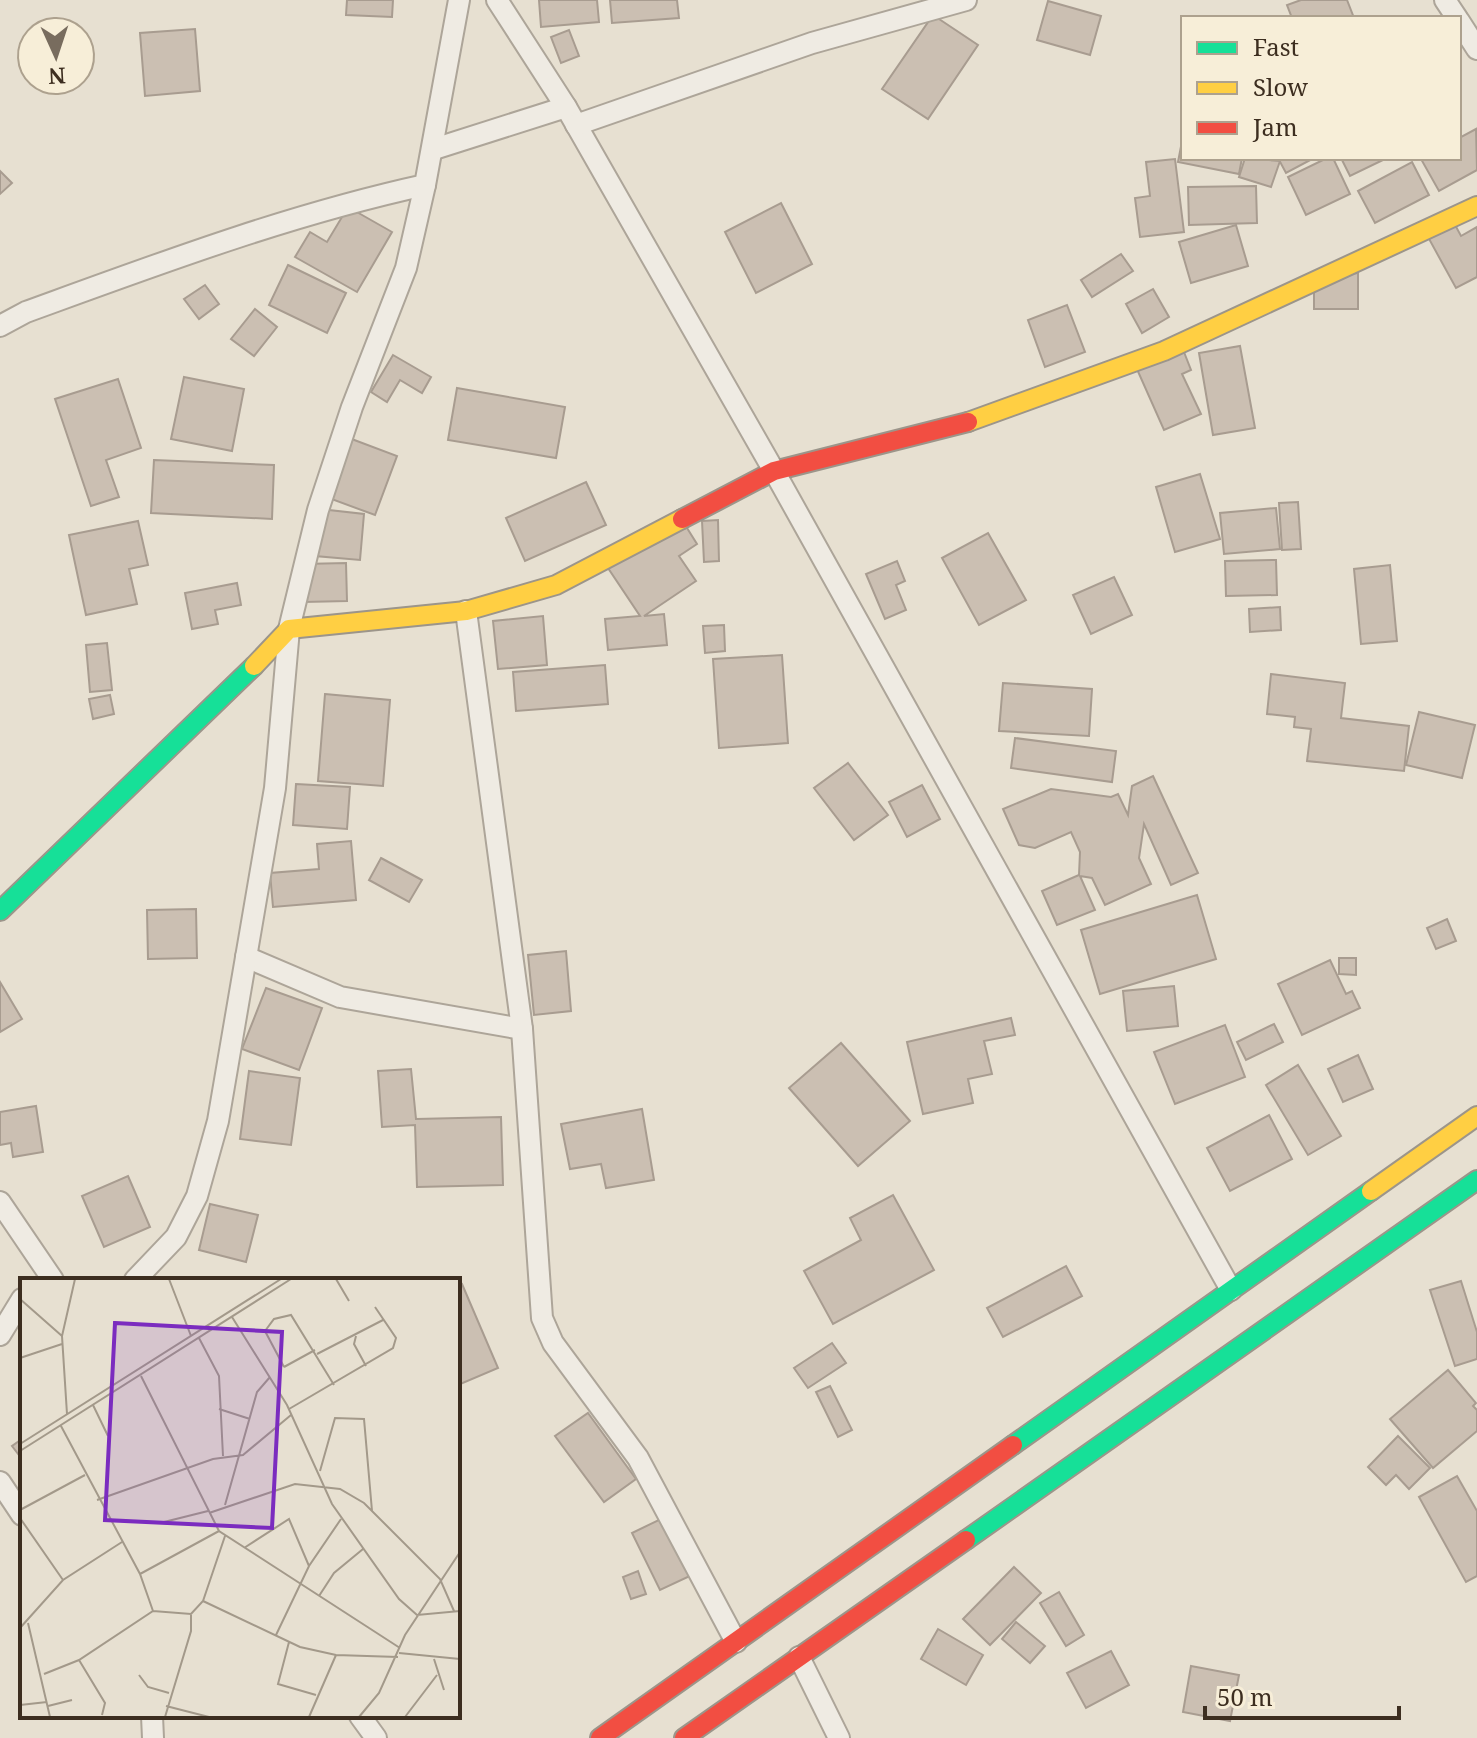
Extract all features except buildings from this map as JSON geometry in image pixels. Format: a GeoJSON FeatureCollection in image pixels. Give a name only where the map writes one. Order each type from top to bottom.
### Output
{"type":"FeatureCollection","features":[{"type":"Feature","properties":{"kind":"main road"},"geometry":{"type":"LineString","coordinates":[[0,911],[214,708],[289,629],[466,611],[556,585],[774,471],[974,421],[1085,382],[1164,351],[1477,206]]}},
{"type":"Feature","properties":{"kind":"main road"},"geometry":{"type":"LineString","coordinates":[[600,1738],[1477,1116]]}},
{"type":"Feature","properties":{"kind":"main road"},"geometry":{"type":"LineString","coordinates":[[684,1738],[1477,1180]]}},
{"type":"Feature","properties":{"kind":"street"},"geometry":{"type":"LineString","coordinates":[[137,1278],[176,1237],[197,1196],[218,1121],[275,788],[289,629],[318,510],[406,268],[434,149],[459,0]]}},
{"type":"Feature","properties":{"kind":"street"},"geometry":{"type":"LineString","coordinates":[[497,0],[571,116],[774,471],[1231,1290]]}},
{"type":"Feature","properties":{"kind":"street"},"geometry":{"type":"LineString","coordinates":[[434,149],[571,116],[966,0]]}},
{"type":"Feature","properties":{"kind":"street"},"geometry":{"type":"LineString","coordinates":[[1461,25],[1477,49]]}},
{"type":"Feature","properties":{"kind":"street"},"geometry":{"type":"LineString","coordinates":[[0,326],[26,312],[242,234],[343,203],[425,185]]}},
{"type":"Feature","properties":{"kind":"street"},"geometry":{"type":"LineString","coordinates":[[466,611],[522,1029],[542,1318],[553,1343],[638,1458],[736,1642]]}},
{"type":"Feature","properties":{"kind":"street"},"geometry":{"type":"LineString","coordinates":[[246,957],[340,997],[522,1029]]}},
{"type":"Feature","properties":{"kind":"street"},"geometry":{"type":"LineString","coordinates":[[0,1202],[43,1275]]}},
{"type":"Feature","properties":{"kind":"street"},"geometry":{"type":"LineString","coordinates":[[0,1335],[20,1302]]}},
{"type":"Feature","properties":{"kind":"street"},"geometry":{"type":"LineString","coordinates":[[0,1482],[20,1512]]}},
{"type":"Feature","properties":{"kind":"street"},"geometry":{"type":"LineString","coordinates":[[799,1657],[839,1738]]}},
{"type":"Feature","properties":{"kind":"street"},"geometry":{"type":"LineString","coordinates":[[152,1718],[153,1738]]}},
{"type":"Feature","properties":{"kind":"street"},"geometry":{"type":"LineString","coordinates":[[361,1718],[376,1738]]}},
{"type":"Feature","properties":{"kind":"traffic: fast"},"geometry":{"type":"LineString","coordinates":[[0,911],[254,666]]}},
{"type":"Feature","properties":{"kind":"traffic: fast"},"geometry":{"type":"LineString","coordinates":[[966,1540],[1477,1180]]}},
{"type":"Feature","properties":{"kind":"traffic: fast"},"geometry":{"type":"LineString","coordinates":[[1013,1445],[1371,1191]]}},
{"type":"Feature","properties":{"kind":"traffic: slow"},"geometry":{"type":"LineString","coordinates":[[968,422],[1164,351],[1477,206]]}},
{"type":"Feature","properties":{"kind":"traffic: slow"},"geometry":{"type":"LineString","coordinates":[[254,666],[289,629],[466,611],[556,585],[682,519]]}},
{"type":"Feature","properties":{"kind":"traffic: slow"},"geometry":{"type":"LineString","coordinates":[[1371,1191],[1477,1116]]}},
{"type":"Feature","properties":{"kind":"traffic: jam"},"geometry":{"type":"LineString","coordinates":[[682,519],[774,471],[968,422]]}},
{"type":"Feature","properties":{"kind":"traffic: jam"},"geometry":{"type":"LineString","coordinates":[[600,1738],[1013,1445]]}},
{"type":"Feature","properties":{"kind":"traffic: jam"},"geometry":{"type":"LineString","coordinates":[[684,1738],[966,1540]]}}]}
